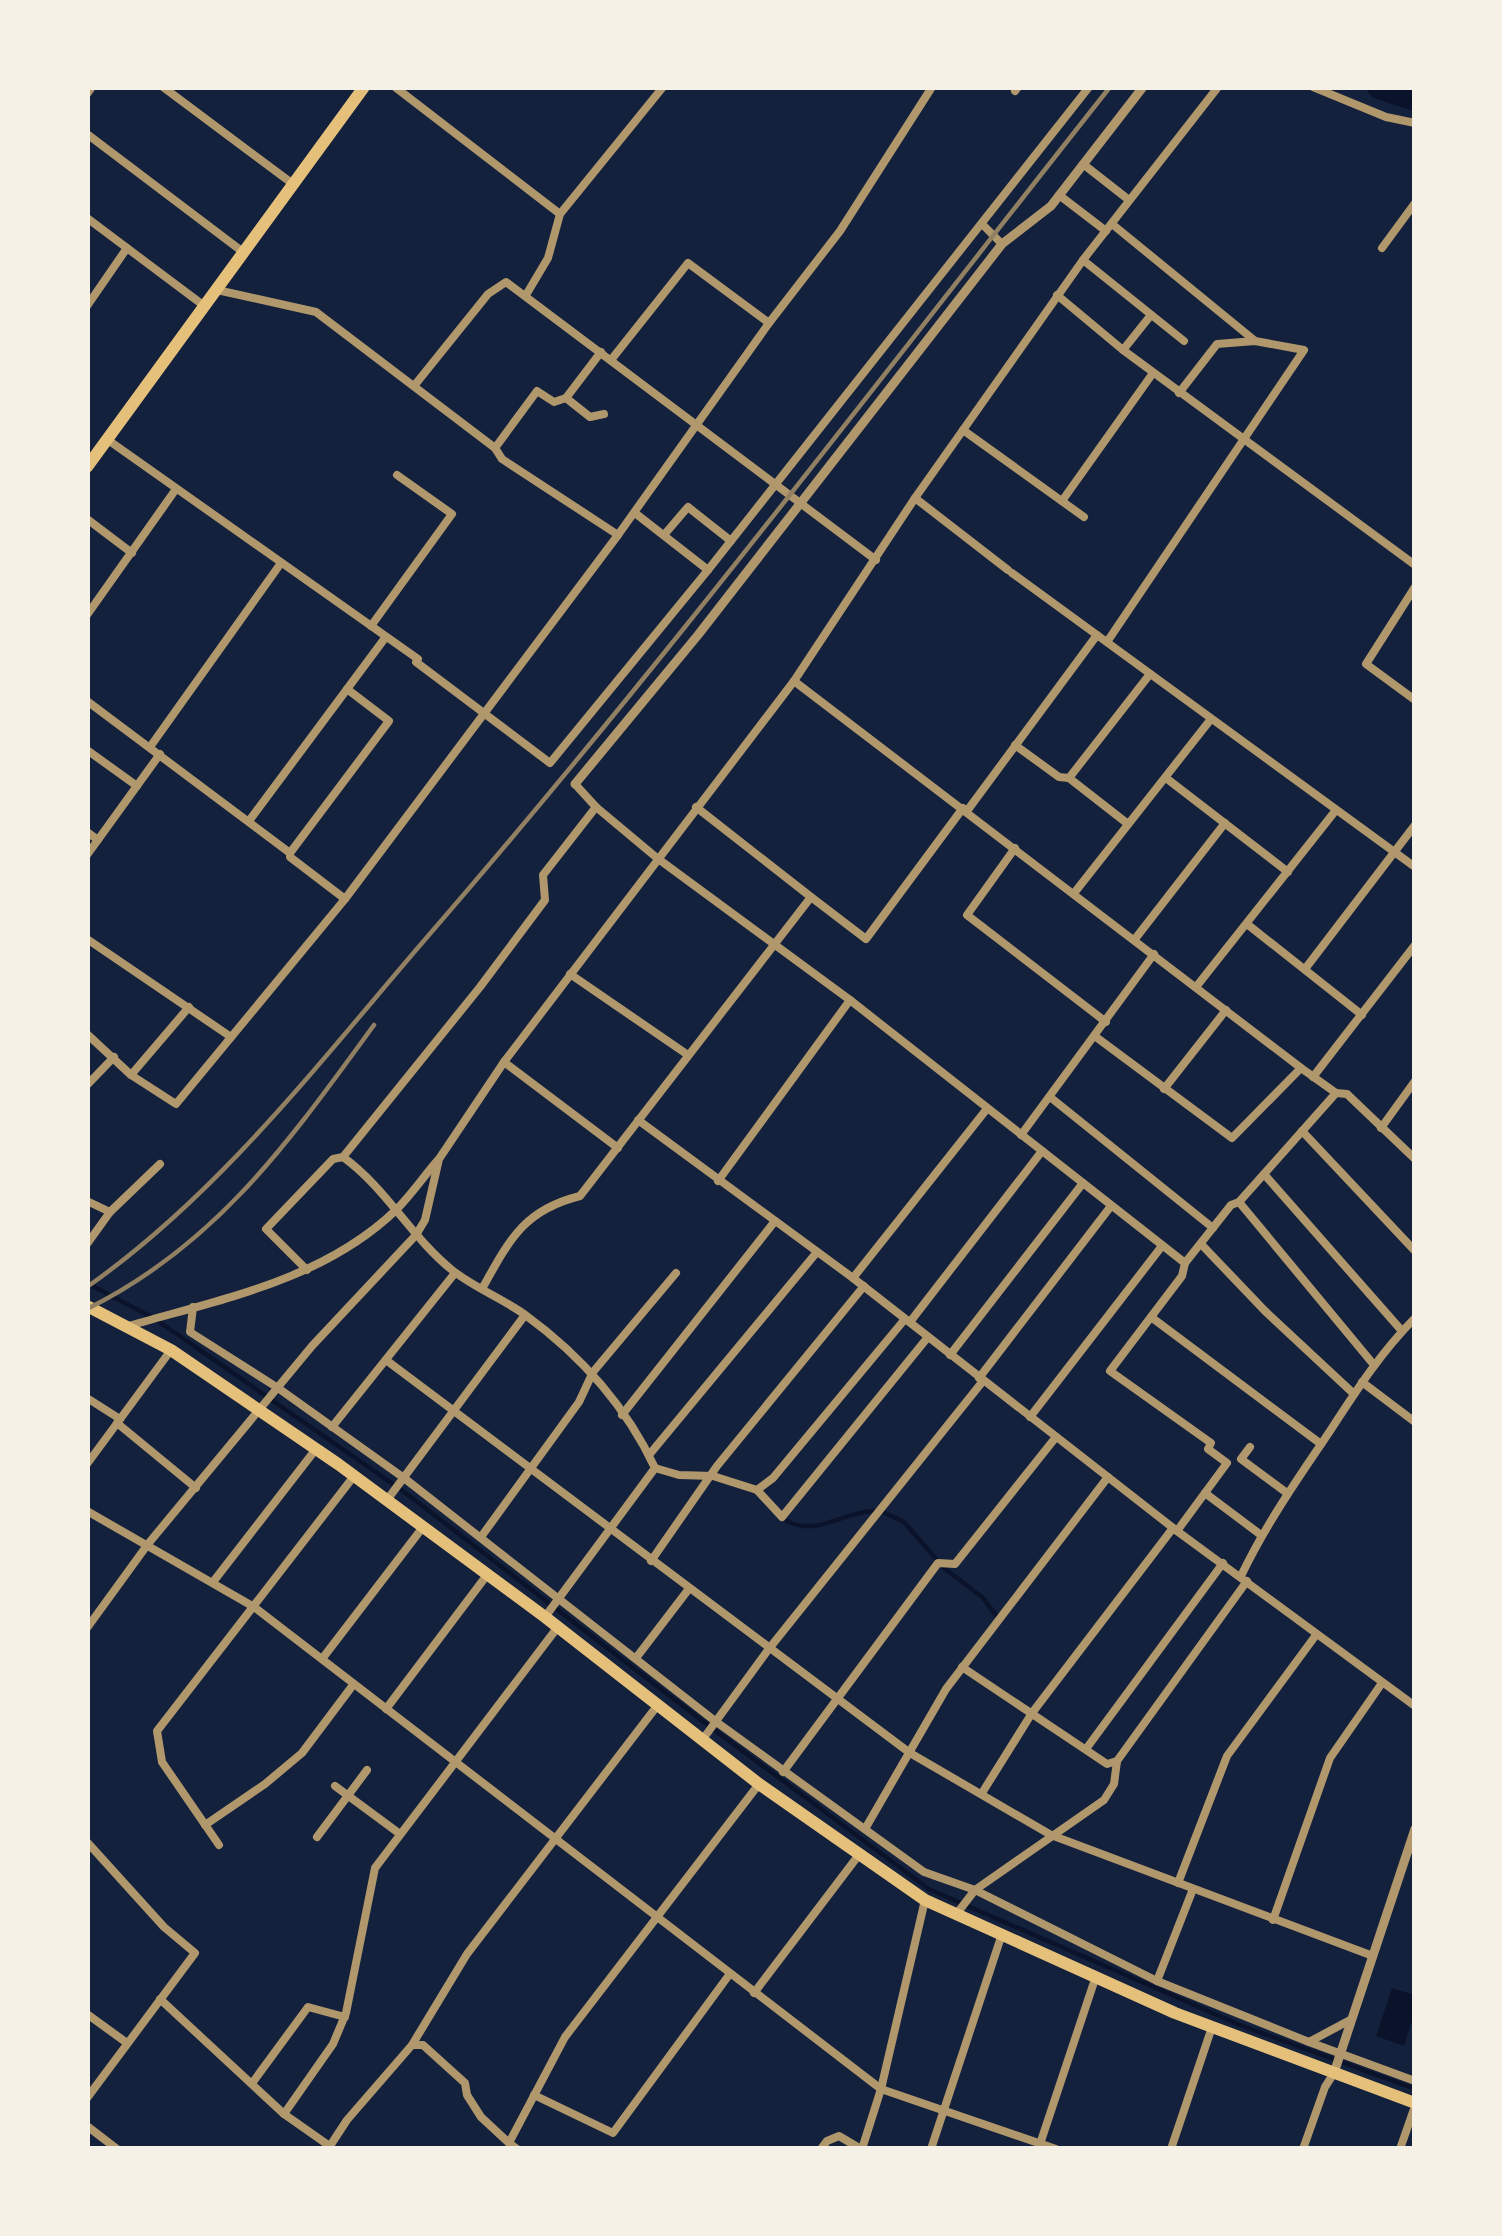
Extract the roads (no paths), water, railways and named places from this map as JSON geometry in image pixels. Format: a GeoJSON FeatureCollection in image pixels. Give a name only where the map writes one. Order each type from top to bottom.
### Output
{"type":"FeatureCollection","features":[{"type":"Feature","properties":{"kind":"main road"},"geometry":{"type":"LineString","coordinates":[[87,467],[364,87]]}},
{"type":"Feature","properties":{"kind":"main road"},"geometry":{"type":"LineString","coordinates":[[91,1313],[171,1350],[264,1407],[354,1476],[390,1496],[488,1574],[553,1606],[557,1627],[705,1736],[759,1784],[925,1900],[1212,2027],[1415,2104]]}},
{"type":"Feature","properties":{"kind":"street"},"geometry":{"type":"LineString","coordinates":[[164,87],[293,184]]}},
{"type":"Feature","properties":{"kind":"street"},"geometry":{"type":"LineString","coordinates":[[394,87],[560,214]]}},
{"type":"Feature","properties":{"kind":"street"},"geometry":{"type":"LineString","coordinates":[[526,295],[548,258],[560,214],[663,87]]}},
{"type":"Feature","properties":{"kind":"street"},"geometry":{"type":"LineString","coordinates":[[87,1034],[131,1075],[176,1104],[345,899],[618,535],[840,231],[932,87]]}},
{"type":"Feature","properties":{"kind":"street"},"geometry":{"type":"LineString","coordinates":[[107,440],[418,659],[550,763],[1089,87]]}},
{"type":"Feature","properties":{"kind":"street"},"geometry":{"type":"LineString","coordinates":[[1143,87],[1059,195],[1002,244],[575,784],[657,857],[850,1000],[1185,1262]]}},
{"type":"Feature","properties":{"kind":"street"},"geometry":{"type":"LineString","coordinates":[[125,1327],[307,1270],[396,1210],[439,1159],[504,1062],[794,681],[1057,295],[1217,87]]}},
{"type":"Feature","properties":{"kind":"street"},"geometry":{"type":"LineString","coordinates":[[1313,87],[1386,117],[1415,123]]}},
{"type":"Feature","properties":{"kind":"street"},"geometry":{"type":"LineString","coordinates":[[87,134],[243,252]]}},
{"type":"Feature","properties":{"kind":"street"},"geometry":{"type":"LineString","coordinates":[[1083,164],[1130,200]]}},
{"type":"Feature","properties":{"kind":"street"},"geometry":{"type":"LineString","coordinates":[[1059,195],[1109,227],[1255,341]]}},
{"type":"Feature","properties":{"kind":"street"},"geometry":{"type":"LineString","coordinates":[[1382,248],[1415,203]]}},
{"type":"Feature","properties":{"kind":"street"},"geometry":{"type":"LineString","coordinates":[[87,218],[203,305]]}},
{"type":"Feature","properties":{"kind":"street"},"geometry":{"type":"LineString","coordinates":[[982,224],[1002,244]]}},
{"type":"Feature","properties":{"kind":"street"},"geometry":{"type":"LineString","coordinates":[[87,306],[128,248]]}},
{"type":"Feature","properties":{"kind":"street"},"geometry":{"type":"LineString","coordinates":[[1084,260],[1184,341]]}},
{"type":"Feature","properties":{"kind":"street"},"geometry":{"type":"LineString","coordinates":[[611,360],[688,263],[769,323]]}},
{"type":"Feature","properties":{"kind":"street"},"geometry":{"type":"LineString","coordinates":[[414,386],[488,295],[506,282],[876,560]]}},
{"type":"Feature","properties":{"kind":"street"},"geometry":{"type":"LineString","coordinates":[[215,290],[316,312],[523,473],[618,535]]}},
{"type":"Feature","properties":{"kind":"street"},"geometry":{"type":"LineString","coordinates":[[1057,295],[1153,373],[1411,563],[1415,550]]}},
{"type":"Feature","properties":{"kind":"street"},"geometry":{"type":"LineString","coordinates":[[1123,350],[1151,315]]}},
{"type":"Feature","properties":{"kind":"street"},"geometry":{"type":"LineString","coordinates":[[1107,642],[1304,350],[1255,341],[1217,344],[1179,392]]}},
{"type":"Feature","properties":{"kind":"street"},"geometry":{"type":"LineString","coordinates":[[495,448],[537,391],[554,402],[566,398],[601,352]]}},
{"type":"Feature","properties":{"kind":"street"},"geometry":{"type":"LineString","coordinates":[[1062,501],[1153,373]]}},
{"type":"Feature","properties":{"kind":"street"},"geometry":{"type":"LineString","coordinates":[[566,398],[590,417],[604,414]]}},
{"type":"Feature","properties":{"kind":"street"},"geometry":{"type":"LineString","coordinates":[[963,430],[1084,517]]}},
{"type":"Feature","properties":{"kind":"street"},"geometry":{"type":"LineString","coordinates":[[371,626],[452,514],[397,475]]}},
{"type":"Feature","properties":{"kind":"street"},"geometry":{"type":"LineString","coordinates":[[87,615],[176,489]]}},
{"type":"Feature","properties":{"kind":"street"},"geometry":{"type":"LineString","coordinates":[[915,498],[1415,867]]}},
{"type":"Feature","properties":{"kind":"street"},"geometry":{"type":"LineString","coordinates":[[664,535],[688,507],[731,541]]}},
{"type":"Feature","properties":{"kind":"street"},"geometry":{"type":"LineString","coordinates":[[634,513],[708,570]]}},
{"type":"Feature","properties":{"kind":"street"},"geometry":{"type":"LineString","coordinates":[[87,520],[132,553]]}},
{"type":"Feature","properties":{"kind":"street"},"geometry":{"type":"LineString","coordinates":[[150,747],[281,563]]}},
{"type":"Feature","properties":{"kind":"street"},"geometry":{"type":"LineString","coordinates":[[1415,586],[1366,664],[1415,700]]}},
{"type":"Feature","properties":{"kind":"street"},"geometry":{"type":"LineString","coordinates":[[696,807],[866,939],[1096,635]]}},
{"type":"Feature","properties":{"kind":"street"},"geometry":{"type":"LineString","coordinates":[[249,821],[385,638]]}},
{"type":"Feature","properties":{"kind":"street"},"geometry":{"type":"LineString","coordinates":[[1069,778],[1150,674]]}},
{"type":"Feature","properties":{"kind":"street"},"geometry":{"type":"LineString","coordinates":[[794,681],[1313,1077],[1336,1093],[1347,1094],[1415,1160]]}},
{"type":"Feature","properties":{"kind":"street"},"geometry":{"type":"LineString","coordinates":[[290,853],[389,721],[347,689]]}},
{"type":"Feature","properties":{"kind":"street"},"geometry":{"type":"LineString","coordinates":[[87,701],[345,899]]}},
{"type":"Feature","properties":{"kind":"street"},"geometry":{"type":"LineString","coordinates":[[1075,892],[1211,718]]}},
{"type":"Feature","properties":{"kind":"street"},"geometry":{"type":"LineString","coordinates":[[1015,745],[1059,777],[1069,778],[1129,824]]}},
{"type":"Feature","properties":{"kind":"street"},"geometry":{"type":"LineString","coordinates":[[87,750],[137,786]]}},
{"type":"Feature","properties":{"kind":"street"},"geometry":{"type":"LineString","coordinates":[[87,855],[160,754]]}},
{"type":"Feature","properties":{"kind":"street"},"geometry":{"type":"LineString","coordinates":[[1166,777],[1288,872]]}},
{"type":"Feature","properties":{"kind":"street"},"geometry":{"type":"LineString","coordinates":[[307,1270],[266,1229],[334,1159],[343,1157],[481,987],[544,900],[543,875],[596,807]]}},
{"type":"Feature","properties":{"kind":"street"},"geometry":{"type":"LineString","coordinates":[[1196,987],[1336,810]]}},
{"type":"Feature","properties":{"kind":"street"},"geometry":{"type":"LineString","coordinates":[[1135,939],[1225,823]]}},
{"type":"Feature","properties":{"kind":"street"},"geometry":{"type":"LineString","coordinates":[[1304,969],[1415,825]]}},
{"type":"Feature","properties":{"kind":"street"},"geometry":{"type":"LineString","coordinates":[[87,832],[98,840]]}},
{"type":"Feature","properties":{"kind":"street"},"geometry":{"type":"LineString","coordinates":[[1015,848],[967,914],[1106,1022]]}},
{"type":"Feature","properties":{"kind":"street"},"geometry":{"type":"LineString","coordinates":[[483,1287],[520,1227],[545,1205],[580,1196],[811,897]]}},
{"type":"Feature","properties":{"kind":"street"},"geometry":{"type":"LineString","coordinates":[[1247,924],[1362,1015]]}},
{"type":"Feature","properties":{"kind":"street"},"geometry":{"type":"LineString","coordinates":[[87,939],[231,1037]]}},
{"type":"Feature","properties":{"kind":"street"},"geometry":{"type":"LineString","coordinates":[[1313,1077],[1415,945]]}},
{"type":"Feature","properties":{"kind":"street"},"geometry":{"type":"LineString","coordinates":[[1022,1135],[1154,954]]}},
{"type":"Feature","properties":{"kind":"street"},"geometry":{"type":"LineString","coordinates":[[570,974],[688,1055]]}},
{"type":"Feature","properties":{"kind":"street"},"geometry":{"type":"LineString","coordinates":[[718,1180],[850,1000]]}},
{"type":"Feature","properties":{"kind":"street"},"geometry":{"type":"LineString","coordinates":[[131,1075],[189,1007]]}},
{"type":"Feature","properties":{"kind":"street"},"geometry":{"type":"LineString","coordinates":[[1164,1089],[1226,1010]]}},
{"type":"Feature","properties":{"kind":"street"},"geometry":{"type":"LineString","coordinates":[[1096,1036],[1232,1138],[1301,1067]]}},
{"type":"Feature","properties":{"kind":"street"},"geometry":{"type":"LineString","coordinates":[[87,1085],[114,1058]]}},
{"type":"Feature","properties":{"kind":"street"},"geometry":{"type":"LineString","coordinates":[[504,1062],[618,1148]]}},
{"type":"Feature","properties":{"kind":"street"},"geometry":{"type":"LineString","coordinates":[[1381,1128],[1415,1082]]}},
{"type":"Feature","properties":{"kind":"street"},"geometry":{"type":"LineString","coordinates":[[982,1793],[1031,1713],[1227,1463],[1208,1449],[1211,1443],[1111,1371],[1181,1276],[1185,1262],[1231,1205],[1239,1202],[1336,1093]]}},
{"type":"Feature","properties":{"kind":"street"},"geometry":{"type":"LineString","coordinates":[[1050,1097],[1213,1228]]}},
{"type":"Feature","properties":{"kind":"street"},"geometry":{"type":"LineString","coordinates":[[853,1278],[986,1110]]}},
{"type":"Feature","properties":{"kind":"street"},"geometry":{"type":"LineString","coordinates":[[638,1120],[1415,1706]]}},
{"type":"Feature","properties":{"kind":"street"},"geometry":{"type":"LineString","coordinates":[[1302,1131],[1415,1251]]}},
{"type":"Feature","properties":{"kind":"street"},"geometry":{"type":"LineString","coordinates":[[757,1490],[773,1478],[907,1320],[1042,1151]]}},
{"type":"Feature","properties":{"kind":"street"},"geometry":{"type":"LineString","coordinates":[[343,1157],[361,1170],[455,1273],[525,1315],[593,1372],[655,1468],[679,1475],[713,1476],[757,1490],[782,1517],[928,1337]]}},
{"type":"Feature","properties":{"kind":"street"},"geometry":{"type":"LineString","coordinates":[[87,1628],[148,1544],[416,1235],[425,1220],[439,1159]]}},
{"type":"Feature","properties":{"kind":"street"},"geometry":{"type":"LineString","coordinates":[[87,1244],[110,1212],[160,1164]]}},
{"type":"Feature","properties":{"kind":"street"},"geometry":{"type":"LineString","coordinates":[[1264,1174],[1402,1331]]}},
{"type":"Feature","properties":{"kind":"street"},"geometry":{"type":"LineString","coordinates":[[950,1355],[1083,1183]]}},
{"type":"Feature","properties":{"kind":"street"},"geometry":{"type":"LineString","coordinates":[[87,1201],[110,1212]]}},
{"type":"Feature","properties":{"kind":"street"},"geometry":{"type":"LineString","coordinates":[[1239,1202],[1374,1364]]}},
{"type":"Feature","properties":{"kind":"street"},"geometry":{"type":"LineString","coordinates":[[705,1736],[1112,1206]]}},
{"type":"Feature","properties":{"kind":"street"},"geometry":{"type":"LineString","coordinates":[[622,1415],[775,1221]]}},
{"type":"Feature","properties":{"kind":"street"},"geometry":{"type":"LineString","coordinates":[[1201,1243],[1264,1311],[1354,1394]]}},
{"type":"Feature","properties":{"kind":"street"},"geometry":{"type":"LineString","coordinates":[[1030,1417],[1162,1246]]}},
{"type":"Feature","properties":{"kind":"street"},"geometry":{"type":"LineString","coordinates":[[649,1455],[818,1252]]}},
{"type":"Feature","properties":{"kind":"street"},"geometry":{"type":"LineString","coordinates":[[332,1427],[455,1273]]}},
{"type":"Feature","properties":{"kind":"street"},"geometry":{"type":"LineString","coordinates":[[481,1537],[579,1402],[593,1372],[676,1273]]}},
{"type":"Feature","properties":{"kind":"street"},"geometry":{"type":"LineString","coordinates":[[651,1561],[864,1286]]}},
{"type":"Feature","properties":{"kind":"street"},"geometry":{"type":"LineString","coordinates":[[193,1306],[190,1332],[332,1427],[481,1537],[553,1606],[636,1658],[714,1723],[924,1872],[975,1890],[1157,1981],[1415,2081]]}},
{"type":"Feature","properties":{"kind":"street"},"geometry":{"type":"LineString","coordinates":[[390,1496],[525,1315]]}},
{"type":"Feature","properties":{"kind":"street"},"geometry":{"type":"LineString","coordinates":[[1150,1317],[1321,1444]]}},
{"type":"Feature","properties":{"kind":"street"},"geometry":{"type":"LineString","coordinates":[[958,1912],[975,1890],[1104,1800],[1114,1784],[1117,1761],[1244,1578],[1261,1535],[1287,1493],[1374,1364],[1415,1318]]}},
{"type":"Feature","properties":{"kind":"street"},"geometry":{"type":"LineString","coordinates":[[87,1464],[171,1350]]}},
{"type":"Feature","properties":{"kind":"street"},"geometry":{"type":"LineString","coordinates":[[386,1360],[910,1753],[1051,1835],[1373,1956]]}},
{"type":"Feature","properties":{"kind":"street"},"geometry":{"type":"LineString","coordinates":[[1362,1382],[1415,1420]]}},
{"type":"Feature","properties":{"kind":"street"},"geometry":{"type":"LineString","coordinates":[[87,1398],[196,1487]]}},
{"type":"Feature","properties":{"kind":"street"},"geometry":{"type":"LineString","coordinates":[[783,1772],[938,1563],[956,1564],[1056,1437]]}},
{"type":"Feature","properties":{"kind":"street"},"geometry":{"type":"LineString","coordinates":[[1250,1447],[1241,1459],[1287,1493]]}},
{"type":"Feature","properties":{"kind":"street"},"geometry":{"type":"LineString","coordinates":[[213,1582],[316,1449]]}},
{"type":"Feature","properties":{"kind":"street"},"geometry":{"type":"LineString","coordinates":[[553,1606],[655,1468]]}},
{"type":"Feature","properties":{"kind":"street"},"geometry":{"type":"LineString","coordinates":[[219,1845],[162,1762],[158,1731],[354,1476]]}},
{"type":"Feature","properties":{"kind":"street"},"geometry":{"type":"LineString","coordinates":[[865,1829],[962,1667],[1108,1477]]}},
{"type":"Feature","properties":{"kind":"street"},"geometry":{"type":"LineString","coordinates":[[1204,1493],[1261,1535]]}},
{"type":"Feature","properties":{"kind":"street"},"geometry":{"type":"LineString","coordinates":[[87,1511],[254,1607],[881,2089],[1056,2149]]}},
{"type":"Feature","properties":{"kind":"street"},"geometry":{"type":"LineString","coordinates":[[322,1659],[424,1526]]}},
{"type":"Feature","properties":{"kind":"street"},"geometry":{"type":"LineString","coordinates":[[1085,1749],[1223,1563]]}},
{"type":"Feature","properties":{"kind":"street"},"geometry":{"type":"LineString","coordinates":[[386,1709],[488,1574]]}},
{"type":"Feature","properties":{"kind":"street"},"geometry":{"type":"LineString","coordinates":[[636,1658],[688,1589]]}},
{"type":"Feature","properties":{"kind":"street"},"geometry":{"type":"LineString","coordinates":[[284,2114],[333,2044],[345,2017],[375,1868],[557,1627]]}},
{"type":"Feature","properties":{"kind":"street"},"geometry":{"type":"LineString","coordinates":[[1178,1883],[1227,1756],[1316,1635]]}},
{"type":"Feature","properties":{"kind":"street"},"geometry":{"type":"LineString","coordinates":[[962,1667],[1107,1764],[1117,1761]]}},
{"type":"Feature","properties":{"kind":"street"},"geometry":{"type":"LineString","coordinates":[[1273,1920],[1330,1758],[1382,1683]]}},
{"type":"Feature","properties":{"kind":"street"},"geometry":{"type":"LineString","coordinates":[[205,1825],[302,1753],[353,1684]]}},
{"type":"Feature","properties":{"kind":"street"},"geometry":{"type":"LineString","coordinates":[[160,1999],[325,2146],[412,2045],[467,1954],[658,1705]]}},
{"type":"Feature","properties":{"kind":"street"},"geometry":{"type":"LineString","coordinates":[[317,1837],[367,1770]]}},
{"type":"Feature","properties":{"kind":"street"},"geometry":{"type":"LineString","coordinates":[[412,2045],[423,2045],[465,2083],[481,2117],[513,2146],[565,2037],[759,1784]]}},
{"type":"Feature","properties":{"kind":"street"},"geometry":{"type":"LineString","coordinates":[[335,1786],[400,1834]]}},
{"type":"Feature","properties":{"kind":"street"},"geometry":{"type":"LineString","coordinates":[[1303,2149],[1354,2019],[1415,1829]]}},
{"type":"Feature","properties":{"kind":"street"},"geometry":{"type":"LineString","coordinates":[[87,1842],[164,1928],[195,1953],[87,2098]]}},
{"type":"Feature","properties":{"kind":"street"},"geometry":{"type":"LineString","coordinates":[[754,1994],[858,1856]]}},
{"type":"Feature","properties":{"kind":"street"},"geometry":{"type":"LineString","coordinates":[[1157,1981],[1192,1889]]}},
{"type":"Feature","properties":{"kind":"street"},"geometry":{"type":"LineString","coordinates":[[821,2149],[839,2136],[862,2149],[881,2089],[925,1900]]}},
{"type":"Feature","properties":{"kind":"street"},"geometry":{"type":"LineString","coordinates":[[931,2149],[1003,1933]]}},
{"type":"Feature","properties":{"kind":"street"},"geometry":{"type":"LineString","coordinates":[[534,2095],[613,2133],[730,1975]]}},
{"type":"Feature","properties":{"kind":"street"},"geometry":{"type":"LineString","coordinates":[[1040,2144],[1096,1976]]}},
{"type":"Feature","properties":{"kind":"street"},"geometry":{"type":"LineString","coordinates":[[253,2082],[308,2007],[345,2017]]}},
{"type":"Feature","properties":{"kind":"street"},"geometry":{"type":"LineString","coordinates":[[87,2014],[128,2043]]}},
{"type":"Feature","properties":{"kind":"street"},"geometry":{"type":"LineString","coordinates":[[1310,2042],[1354,2019]]}},
{"type":"Feature","properties":{"kind":"street"},"geometry":{"type":"LineString","coordinates":[[1171,2149],[1212,2027]]}},
{"type":"Feature","properties":{"kind":"street"},"geometry":{"type":"LineString","coordinates":[[1400,2149],[1415,2104]]}},
{"type":"Feature","properties":{"kind":"street"},"geometry":{"type":"LineString","coordinates":[[87,2126],[117,2149]]}},
{"type":"Feature","properties":{"kind":"water"},"geometry":{"type":"Polygon","coordinates":[[[1392,1988],[1415,1995],[1404,2046],[1376,2036],[1392,1988]]]}},
{"type":"Feature","properties":{"kind":"waterway"},"geometry":{"type":"LineString","coordinates":[[1379,87],[1415,99]]}},
{"type":"Feature","properties":{"kind":"waterway"},"geometry":{"type":"LineString","coordinates":[[87,1283],[155,1319],[403,1491],[929,1889],[1240,2025],[1415,2089]]}},
{"type":"Feature","properties":{"kind":"waterway"},"geometry":{"type":"LineString","coordinates":[[787,1521],[820,1525],[875,1511]]}},
{"type":"Feature","properties":{"kind":"waterway"},"geometry":{"type":"LineString","coordinates":[[883,1512],[904,1522],[937,1560]]}},
{"type":"Feature","properties":{"kind":"waterway"},"geometry":{"type":"LineString","coordinates":[[944,1568],[982,1597],[996,1615]]}},
{"type":"Feature","properties":{"kind":"railway"},"geometry":{"type":"LineString","coordinates":[[87,1287],[135,1251],[223,1170],[344,1035],[685,627],[1110,87]]}},
{"type":"Feature","properties":{"kind":"railway"},"geometry":{"type":"LineString","coordinates":[[87,1309],[133,1283],[213,1221],[281,1148],[374,1025]]}}]}
